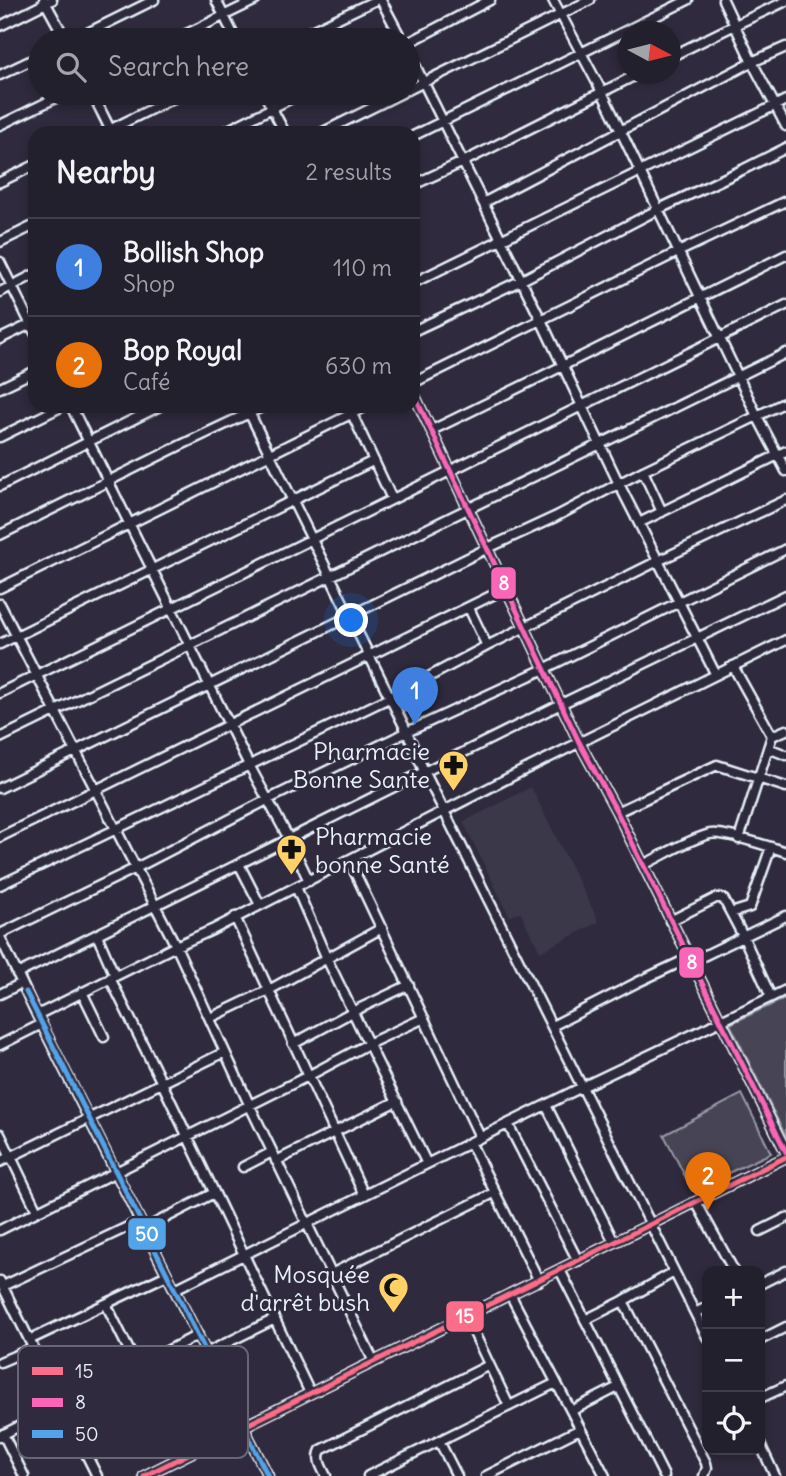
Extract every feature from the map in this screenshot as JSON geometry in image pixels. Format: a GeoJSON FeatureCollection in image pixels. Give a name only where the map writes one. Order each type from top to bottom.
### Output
{"type":"FeatureCollection","features":[{"type":"Feature","properties":{"kind":"street"},"geometry":{"type":"LineString","coordinates":[[97,28],[154,0]]}},
{"type":"Feature","properties":{"kind":"street"},"geometry":{"type":"LineString","coordinates":[[216,0],[230,28]]}},
{"type":"Feature","properties":{"kind":"street"},"geometry":{"type":"LineString","coordinates":[[199,28],[256,0]]}},
{"type":"Feature","properties":{"kind":"street"},"geometry":{"type":"LineString","coordinates":[[318,28],[379,0],[395,28]]}},
{"type":"Feature","properties":{"kind":"street"},"geometry":{"type":"LineString","coordinates":[[420,37],[490,0]]}},
{"type":"Feature","properties":{"kind":"street"},"geometry":{"type":"LineString","coordinates":[[554,0],[621,131],[757,416],[782,453],[786,471]]}},
{"type":"Feature","properties":{"kind":"street"},"geometry":{"type":"LineString","coordinates":[[420,84],[590,0]]}},
{"type":"Feature","properties":{"kind":"street"},"geometry":{"type":"LineString","coordinates":[[420,132],[688,0]]}},
{"type":"Feature","properties":{"kind":"street"},"geometry":{"type":"LineString","coordinates":[[723,0],[786,126]]}},
{"type":"Feature","properties":{"kind":"street"},"geometry":{"type":"LineString","coordinates":[[0,26],[47,1],[60,28]]}},
{"type":"Feature","properties":{"kind":"street"},"geometry":{"type":"LineString","coordinates":[[681,51],[786,1]]}},
{"type":"Feature","properties":{"kind":"street"},"geometry":{"type":"LineString","coordinates":[[483,203],[752,62],[786,47]]}},
{"type":"Feature","properties":{"kind":"street"},"geometry":{"type":"LineString","coordinates":[[0,75],[28,62]]}},
{"type":"Feature","properties":{"kind":"street"},"geometry":{"type":"LineString","coordinates":[[420,76],[522,279],[619,484],[716,675]]}},
{"type":"Feature","properties":{"kind":"street"},"geometry":{"type":"LineString","coordinates":[[420,182],[618,84]]}},
{"type":"Feature","properties":{"kind":"street"},"geometry":{"type":"LineString","coordinates":[[420,280],[786,100]]}},
{"type":"Feature","properties":{"kind":"street"},"geometry":{"type":"LineString","coordinates":[[0,125],[41,105]]}},
{"type":"Feature","properties":{"kind":"street"},"geometry":{"type":"LineString","coordinates":[[97,105],[106,126]]}},
{"type":"Feature","properties":{"kind":"street"},"geometry":{"type":"LineString","coordinates":[[120,126],[161,105]]}},
{"type":"Feature","properties":{"kind":"street"},"geometry":{"type":"LineString","coordinates":[[270,105],[281,126]]}},
{"type":"Feature","properties":{"kind":"street"},"geometry":{"type":"LineString","coordinates":[[236,126],[278,105]]}},
{"type":"Feature","properties":{"kind":"street"},"geometry":{"type":"LineString","coordinates":[[335,126],[378,105]]}},
{"type":"Feature","properties":{"kind":"street"},"geometry":{"type":"LineString","coordinates":[[420,328],[786,148]]}},
{"type":"Feature","properties":{"kind":"street"},"geometry":{"type":"LineString","coordinates":[[0,182],[28,168]]}},
{"type":"Feature","properties":{"kind":"street"},"geometry":{"type":"LineString","coordinates":[[420,380],[786,201]]}},
{"type":"Feature","properties":{"kind":"street"},"geometry":{"type":"LineString","coordinates":[[0,242],[28,228]]}},
{"type":"Feature","properties":{"kind":"street"},"geometry":{"type":"LineString","coordinates":[[432,430],[786,255]]}},
{"type":"Feature","properties":{"kind":"street"},"geometry":{"type":"LineString","coordinates":[[0,262],[28,315]]}},
{"type":"Feature","properties":{"kind":"street"},"geometry":{"type":"LineString","coordinates":[[0,292],[28,278]]}},
{"type":"Feature","properties":{"kind":"street"},"geometry":{"type":"LineString","coordinates":[[0,693],[786,305]]}},
{"type":"Feature","properties":{"kind":"street"},"geometry":{"type":"LineString","coordinates":[[0,339],[28,328]]}},
{"type":"Feature","properties":{"kind":"street"},"geometry":{"type":"LineString","coordinates":[[0,738],[786,353]]}},
{"type":"Feature","properties":{"kind":"street"},"geometry":{"type":"LineString","coordinates":[[0,388],[28,374]]}},
{"type":"Feature","properties":{"kind":"street"},"geometry":{"type":"LineString","coordinates":[[0,788],[786,402]]}},
{"type":"Feature","properties":{"kind":"street"},"geometry":{"type":"LineString","coordinates":[[248,1424],[786,1155],[617,812],[579,742],[420,406]]}},
{"type":"Feature","properties":{"kind":"street"},"geometry":{"type":"LineString","coordinates":[[0,437],[49,413]]}},
{"type":"Feature","properties":{"kind":"street"},"geometry":{"type":"LineString","coordinates":[[74,413],[309,881]]}},
{"type":"Feature","properties":{"kind":"street"},"geometry":{"type":"LineString","coordinates":[[0,486],[146,413]]}},
{"type":"Feature","properties":{"kind":"street"},"geometry":{"type":"LineString","coordinates":[[0,535],[242,413]]}},
{"type":"Feature","properties":{"kind":"street"},"geometry":{"type":"LineString","coordinates":[[250,413],[424,771],[703,1329]]}},
{"type":"Feature","properties":{"kind":"street"},"geometry":{"type":"LineString","coordinates":[[0,588],[352,414],[392,499]]}},
{"type":"Feature","properties":{"kind":"street"},"geometry":{"type":"LineString","coordinates":[[639,523],[782,453]]}},
{"type":"Feature","properties":{"kind":"street"},"geometry":{"type":"LineString","coordinates":[[0,644],[373,461]]}},
{"type":"Feature","properties":{"kind":"street"},"geometry":{"type":"LineString","coordinates":[[643,471],[662,512]]}},
{"type":"Feature","properties":{"kind":"street"},"geometry":{"type":"LineString","coordinates":[[0,885],[390,698],[488,646],[786,500]]}},
{"type":"Feature","properties":{"kind":"street"},"geometry":{"type":"LineString","coordinates":[[203,1346],[1,940],[269,799],[544,669],[786,549]]}},
{"type":"Feature","properties":{"kind":"street"},"geometry":{"type":"LineString","coordinates":[[0,837],[507,588]]}},
{"type":"Feature","properties":{"kind":"street"},"geometry":{"type":"LineString","coordinates":[[17,974],[424,771],[786,595]]}},
{"type":"Feature","properties":{"kind":"street"},"geometry":{"type":"LineString","coordinates":[[0,604],[176,946],[374,1362]]}},
{"type":"Feature","properties":{"kind":"street"},"geometry":{"type":"LineString","coordinates":[[469,608],[488,646]]}},
{"type":"Feature","properties":{"kind":"street"},"geometry":{"type":"LineString","coordinates":[[37,1015],[786,640]]}},
{"type":"Feature","properties":{"kind":"street"},"geometry":{"type":"LineString","coordinates":[[733,666],[772,736],[739,839]]}},
{"type":"Feature","properties":{"kind":"street"},"geometry":{"type":"LineString","coordinates":[[772,736],[786,730]]}},
{"type":"Feature","properties":{"kind":"street"},"geometry":{"type":"LineString","coordinates":[[768,748],[786,755]]}},
{"type":"Feature","properties":{"kind":"street"},"geometry":{"type":"LineString","coordinates":[[617,812],[717,765],[786,788]]}},
{"type":"Feature","properties":{"kind":"street"},"geometry":{"type":"LineString","coordinates":[[643,865],[710,834],[786,852]]}},
{"type":"Feature","properties":{"kind":"street"},"geometry":{"type":"LineString","coordinates":[[731,913],[750,907],[771,847]]}},
{"type":"Feature","properties":{"kind":"street"},"geometry":{"type":"LineString","coordinates":[[349,860],[480,1138]]}},
{"type":"Feature","properties":{"kind":"street"},"geometry":{"type":"LineString","coordinates":[[239,864],[260,905]]}},
{"type":"Feature","properties":{"kind":"street"},"geometry":{"type":"LineString","coordinates":[[296,887],[352,1012],[427,1164]]}},
{"type":"Feature","properties":{"kind":"street"},"geometry":{"type":"LineString","coordinates":[[670,920],[716,898],[724,900],[771,997]]}},
{"type":"Feature","properties":{"kind":"street"},"geometry":{"type":"LineString","coordinates":[[552,1026],[638,982],[786,916]]}},
{"type":"Feature","properties":{"kind":"street"},"geometry":{"type":"LineString","coordinates":[[236,917],[364,1195]]}},
{"type":"Feature","properties":{"kind":"street"},"geometry":{"type":"LineString","coordinates":[[210,1018],[382,928]]}},
{"type":"Feature","properties":{"kind":"street"},"geometry":{"type":"LineString","coordinates":[[97,935],[113,977],[162,1083],[310,1393]]}},
{"type":"Feature","properties":{"kind":"street"},"geometry":{"type":"LineString","coordinates":[[0,995],[22,983]]}},
{"type":"Feature","properties":{"kind":"street"},"geometry":{"type":"LineString","coordinates":[[293,1044],[409,985]]}},
{"type":"Feature","properties":{"kind":"street"},"geometry":{"type":"LineString","coordinates":[[175,1289],[582,1087],[786,990]]}},
{"type":"Feature","properties":{"kind":"street"},"geometry":{"type":"LineString","coordinates":[[82,992],[104,1037]]}},
{"type":"Feature","properties":{"kind":"street"},"geometry":{"type":"LineString","coordinates":[[0,1230],[424,1018]]}},
{"type":"Feature","properties":{"kind":"street"},"geometry":{"type":"LineString","coordinates":[[0,1045],[42,1024]]}},
{"type":"Feature","properties":{"kind":"street"},"geometry":{"type":"LineString","coordinates":[[0,1162],[225,1052]]}},
{"type":"Feature","properties":{"kind":"street"},"geometry":{"type":"LineString","coordinates":[[243,1167],[334,1132],[397,1101]]}},
{"type":"Feature","properties":{"kind":"street"},"geometry":{"type":"LineString","coordinates":[[546,1105],[614,1242]]}},
{"type":"Feature","properties":{"kind":"street"},"geometry":{"type":"LineString","coordinates":[[508,1124],[578,1261]]}},
{"type":"Feature","properties":{"kind":"street"},"geometry":{"type":"LineString","coordinates":[[0,1134],[37,1211]]}},
{"type":"Feature","properties":{"kind":"street"},"geometry":{"type":"LineString","coordinates":[[470,1142],[539,1281]]}},
{"type":"Feature","properties":{"kind":"street"},"geometry":{"type":"LineString","coordinates":[[32,1344],[2,1289],[214,1193]]}},
{"type":"Feature","properties":{"kind":"street"},"geometry":{"type":"LineString","coordinates":[[331,1274],[495,1194]]}},
{"type":"Feature","properties":{"kind":"street"},"geometry":{"type":"LineString","coordinates":[[696,1202],[731,1266]]}},
{"type":"Feature","properties":{"kind":"street"},"geometry":{"type":"LineString","coordinates":[[760,1231],[786,1218]]}},
{"type":"Feature","properties":{"kind":"street"},"geometry":{"type":"LineString","coordinates":[[560,1270],[664,1476]]}},
{"type":"Feature","properties":{"kind":"street"},"geometry":{"type":"LineString","coordinates":[[765,1282],[786,1271]]}},
{"type":"Feature","properties":{"kind":"street"},"geometry":{"type":"LineString","coordinates":[[585,1320],[674,1272]]}},
{"type":"Feature","properties":{"kind":"street"},"geometry":{"type":"LineString","coordinates":[[28,1346],[167,1275]]}},
{"type":"Feature","properties":{"kind":"street"},"geometry":{"type":"LineString","coordinates":[[510,1294],[605,1476]]}},
{"type":"Feature","properties":{"kind":"street"},"geometry":{"type":"LineString","coordinates":[[623,1301],[706,1463],[704,1476]]}},
{"type":"Feature","properties":{"kind":"street"},"geometry":{"type":"LineString","coordinates":[[106,1304],[127,1346]]}},
{"type":"Feature","properties":{"kind":"street"},"geometry":{"type":"LineString","coordinates":[[695,1313],[702,1310]]}},
{"type":"Feature","properties":{"kind":"street"},"geometry":{"type":"LineString","coordinates":[[466,1316],[509,1406]]}},
{"type":"Feature","properties":{"kind":"street"},"geometry":{"type":"LineString","coordinates":[[220,1346],[275,1319]]}},
{"type":"Feature","properties":{"kind":"street"},"geometry":{"type":"LineString","coordinates":[[765,1338],[786,1327]]}},
{"type":"Feature","properties":{"kind":"street"},"geometry":{"type":"LineString","coordinates":[[176,1346],[198,1335]]}},
{"type":"Feature","properties":{"kind":"street"},"geometry":{"type":"LineString","coordinates":[[0,1362],[18,1352]]}},
{"type":"Feature","properties":{"kind":"street"},"geometry":{"type":"LineString","coordinates":[[326,1476],[319,1462],[321,1450],[489,1365]]}},
{"type":"Feature","properties":{"kind":"street"},"geometry":{"type":"LineString","coordinates":[[368,1476],[556,1383]]}},
{"type":"Feature","properties":{"kind":"street"},"geometry":{"type":"LineString","coordinates":[[765,1396],[786,1385]]}},
{"type":"Feature","properties":{"kind":"street"},"geometry":{"type":"LineString","coordinates":[[571,1411],[618,1387]]}},
{"type":"Feature","properties":{"kind":"street"},"geometry":{"type":"LineString","coordinates":[[18,1427],[2,1435],[24,1476]]}},
{"type":"Feature","properties":{"kind":"street"},"geometry":{"type":"LineString","coordinates":[[486,1476],[580,1429]]}},
{"type":"Feature","properties":{"kind":"street"},"geometry":{"type":"LineString","coordinates":[[248,1437],[266,1475]]}},
{"type":"Feature","properties":{"kind":"street"},"geometry":{"type":"LineString","coordinates":[[439,1441],[457,1476]]}},
{"type":"Feature","properties":{"kind":"street"},"geometry":{"type":"LineString","coordinates":[[765,1455],[775,1476]]}},
{"type":"Feature","properties":{"kind":"street"},"geometry":{"type":"LineString","coordinates":[[88,1458],[97,1476]]}},
{"type":"Feature","properties":{"kind":"street"},"geometry":{"type":"LineString","coordinates":[[144,1476],[158,1473],[180,1458]]}},
{"type":"Feature","properties":{"kind":"shaded area"},"geometry":{"type":"Polygon","coordinates":[[[531,787],[599,922],[540,952],[520,912],[510,917],[463,822],[531,787]]]}},
{"type":"Feature","properties":{"kind":"shaded area"},"geometry":{"type":"Polygon","coordinates":[[[786,998],[786,1137],[730,1024],[786,998]]]}},
{"type":"Feature","properties":{"kind":"shaded area"},"geometry":{"type":"Polygon","coordinates":[[[742,1094],[771,1153],[692,1190],[664,1135],[742,1094]]]}},
{"type":"Feature","properties":{"kind":"transit line","name":"8"},"geometry":{"type":"LineString","coordinates":[[420,407],[579,742],[617,812],[786,1152]]}},
{"type":"Feature","properties":{"kind":"transit line","name":"50"},"geometry":{"type":"LineString","coordinates":[[26,992],[203,1346]]}},
{"type":"Feature","properties":{"kind":"transit line","name":"15"},"geometry":{"type":"LineString","coordinates":[[248,1424],[786,1157]]}},
{"type":"Feature","properties":{"kind":"transit line","name":"50"},"geometry":{"type":"LineString","coordinates":[[248,1436],[268,1476]]}},
{"type":"Feature","properties":{"kind":"transit line","name":"15"},"geometry":{"type":"LineString","coordinates":[[144,1476],[180,1458]]}},
{"type":"Feature","properties":{"kind":"place","name":"Bollish Shop"},"geometry":{"type":"Point","coordinates":[415,725]}},
{"type":"Feature","properties":{"kind":"place","name":"Pharmacie Bonne Sante"},"geometry":{"type":"Point","coordinates":[453,792]}},
{"type":"Feature","properties":{"kind":"place","name":"Pharmacie bonne Santé"},"geometry":{"type":"Point","coordinates":[292,877]}},
{"type":"Feature","properties":{"kind":"place","name":"Bop Royal"},"geometry":{"type":"Point","coordinates":[708,1210]}},
{"type":"Feature","properties":{"kind":"place","name":"Mosquée d'arrêt bush"},"geometry":{"type":"Point","coordinates":[393,1315]}}]}
